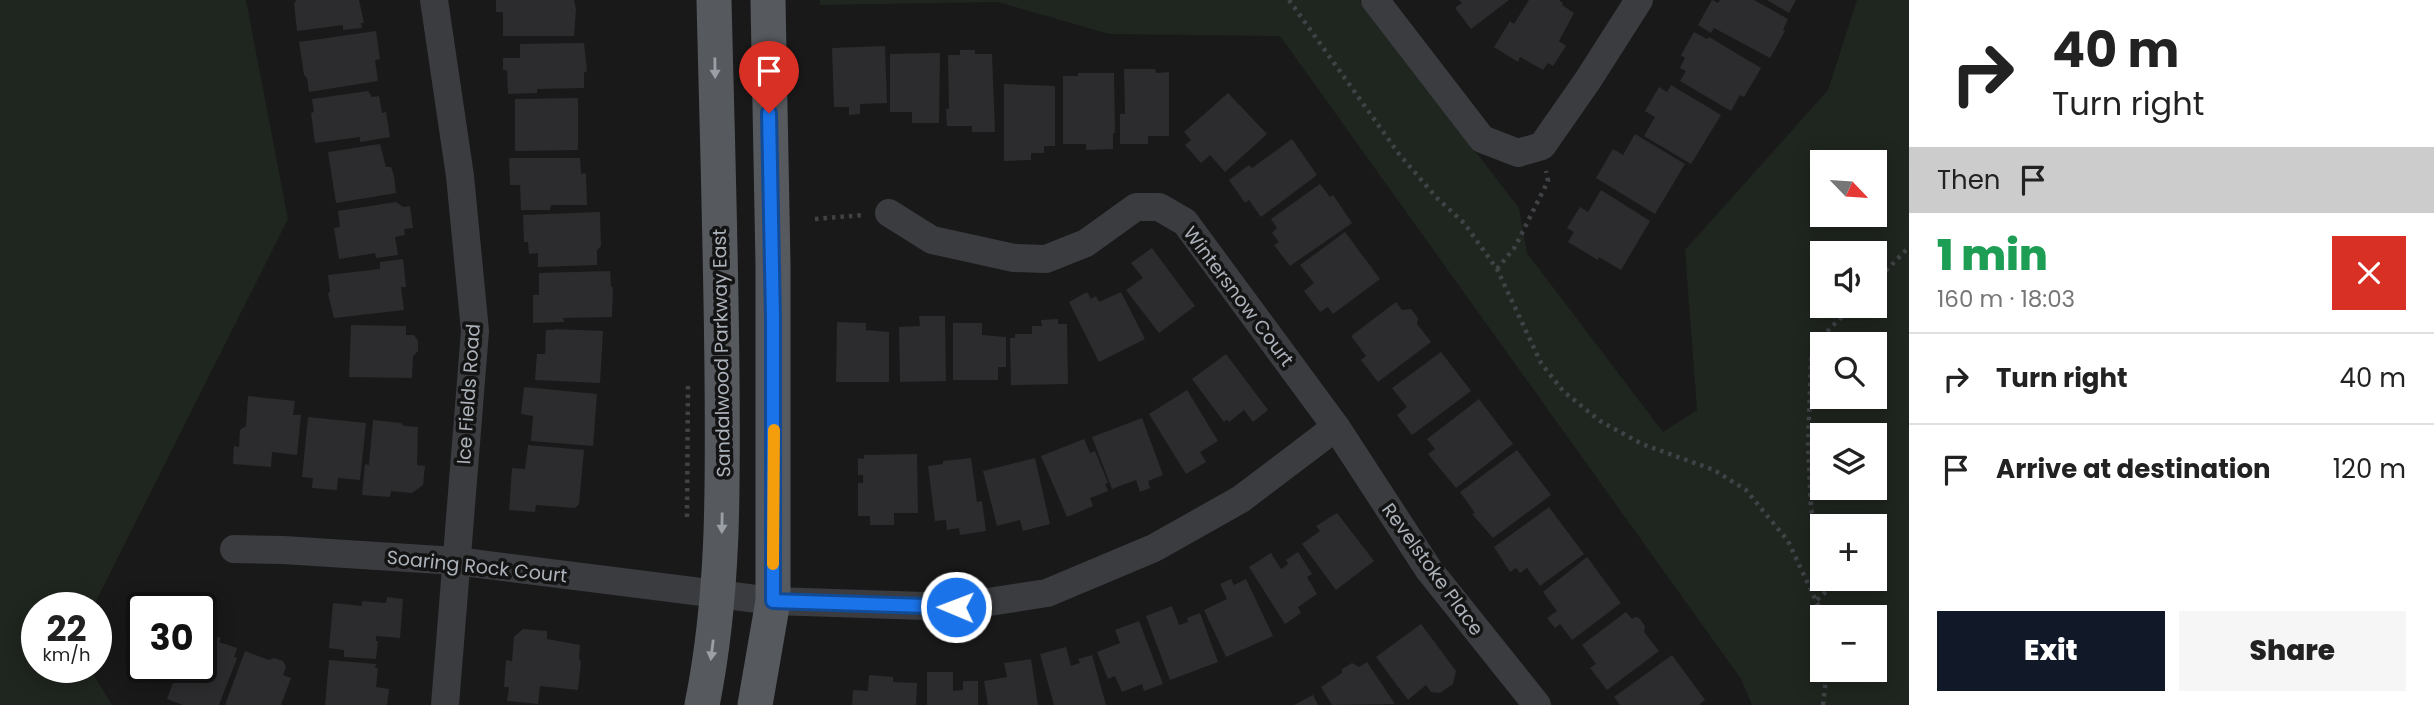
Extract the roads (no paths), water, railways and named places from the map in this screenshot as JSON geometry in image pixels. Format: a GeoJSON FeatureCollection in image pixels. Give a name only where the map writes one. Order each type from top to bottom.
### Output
{"type":"FeatureCollection","features":[{"type":"Feature","properties":{"kind":"main road","name":"Sandalwood Parkway East"},"geometry":{"type":"LineString","coordinates":[[702,705],[719,594],[722,516],[722,346],[714,0]]}},
{"type":"Feature","properties":{"kind":"main road"},"geometry":{"type":"LineString","coordinates":[[755,705],[773,601],[773,319],[768,0]]}},
{"type":"Feature","properties":{"kind":"street","name":"Ice Fields Road"},"geometry":{"type":"LineString","coordinates":[[434,0],[460,176],[475,331],[445,705]]}},
{"type":"Feature","properties":{"kind":"street"},"geometry":{"type":"LineString","coordinates":[[1375,0],[1482,139],[1518,153],[1542,146],[1639,0]]}},
{"type":"Feature","properties":{"kind":"street","name":"Wintersnow Court"},"geometry":{"type":"LineString","coordinates":[[889,213],[932,240],[1014,258],[1046,259],[1086,243],[1136,208],[1159,208],[1185,222],[1336,428]]}},
{"type":"Feature","properties":{"kind":"street","name":"Soaring Rock Court"},"geometry":{"type":"LineString","coordinates":[[234,549],[456,561],[773,601],[956,607],[1047,593],[1154,548],[1241,499],[1336,428]]}},
{"type":"Feature","properties":{"kind":"street","name":"Revelstoke Place"},"geometry":{"type":"LineString","coordinates":[[1336,428],[1429,570],[1526,701]]}}]}
